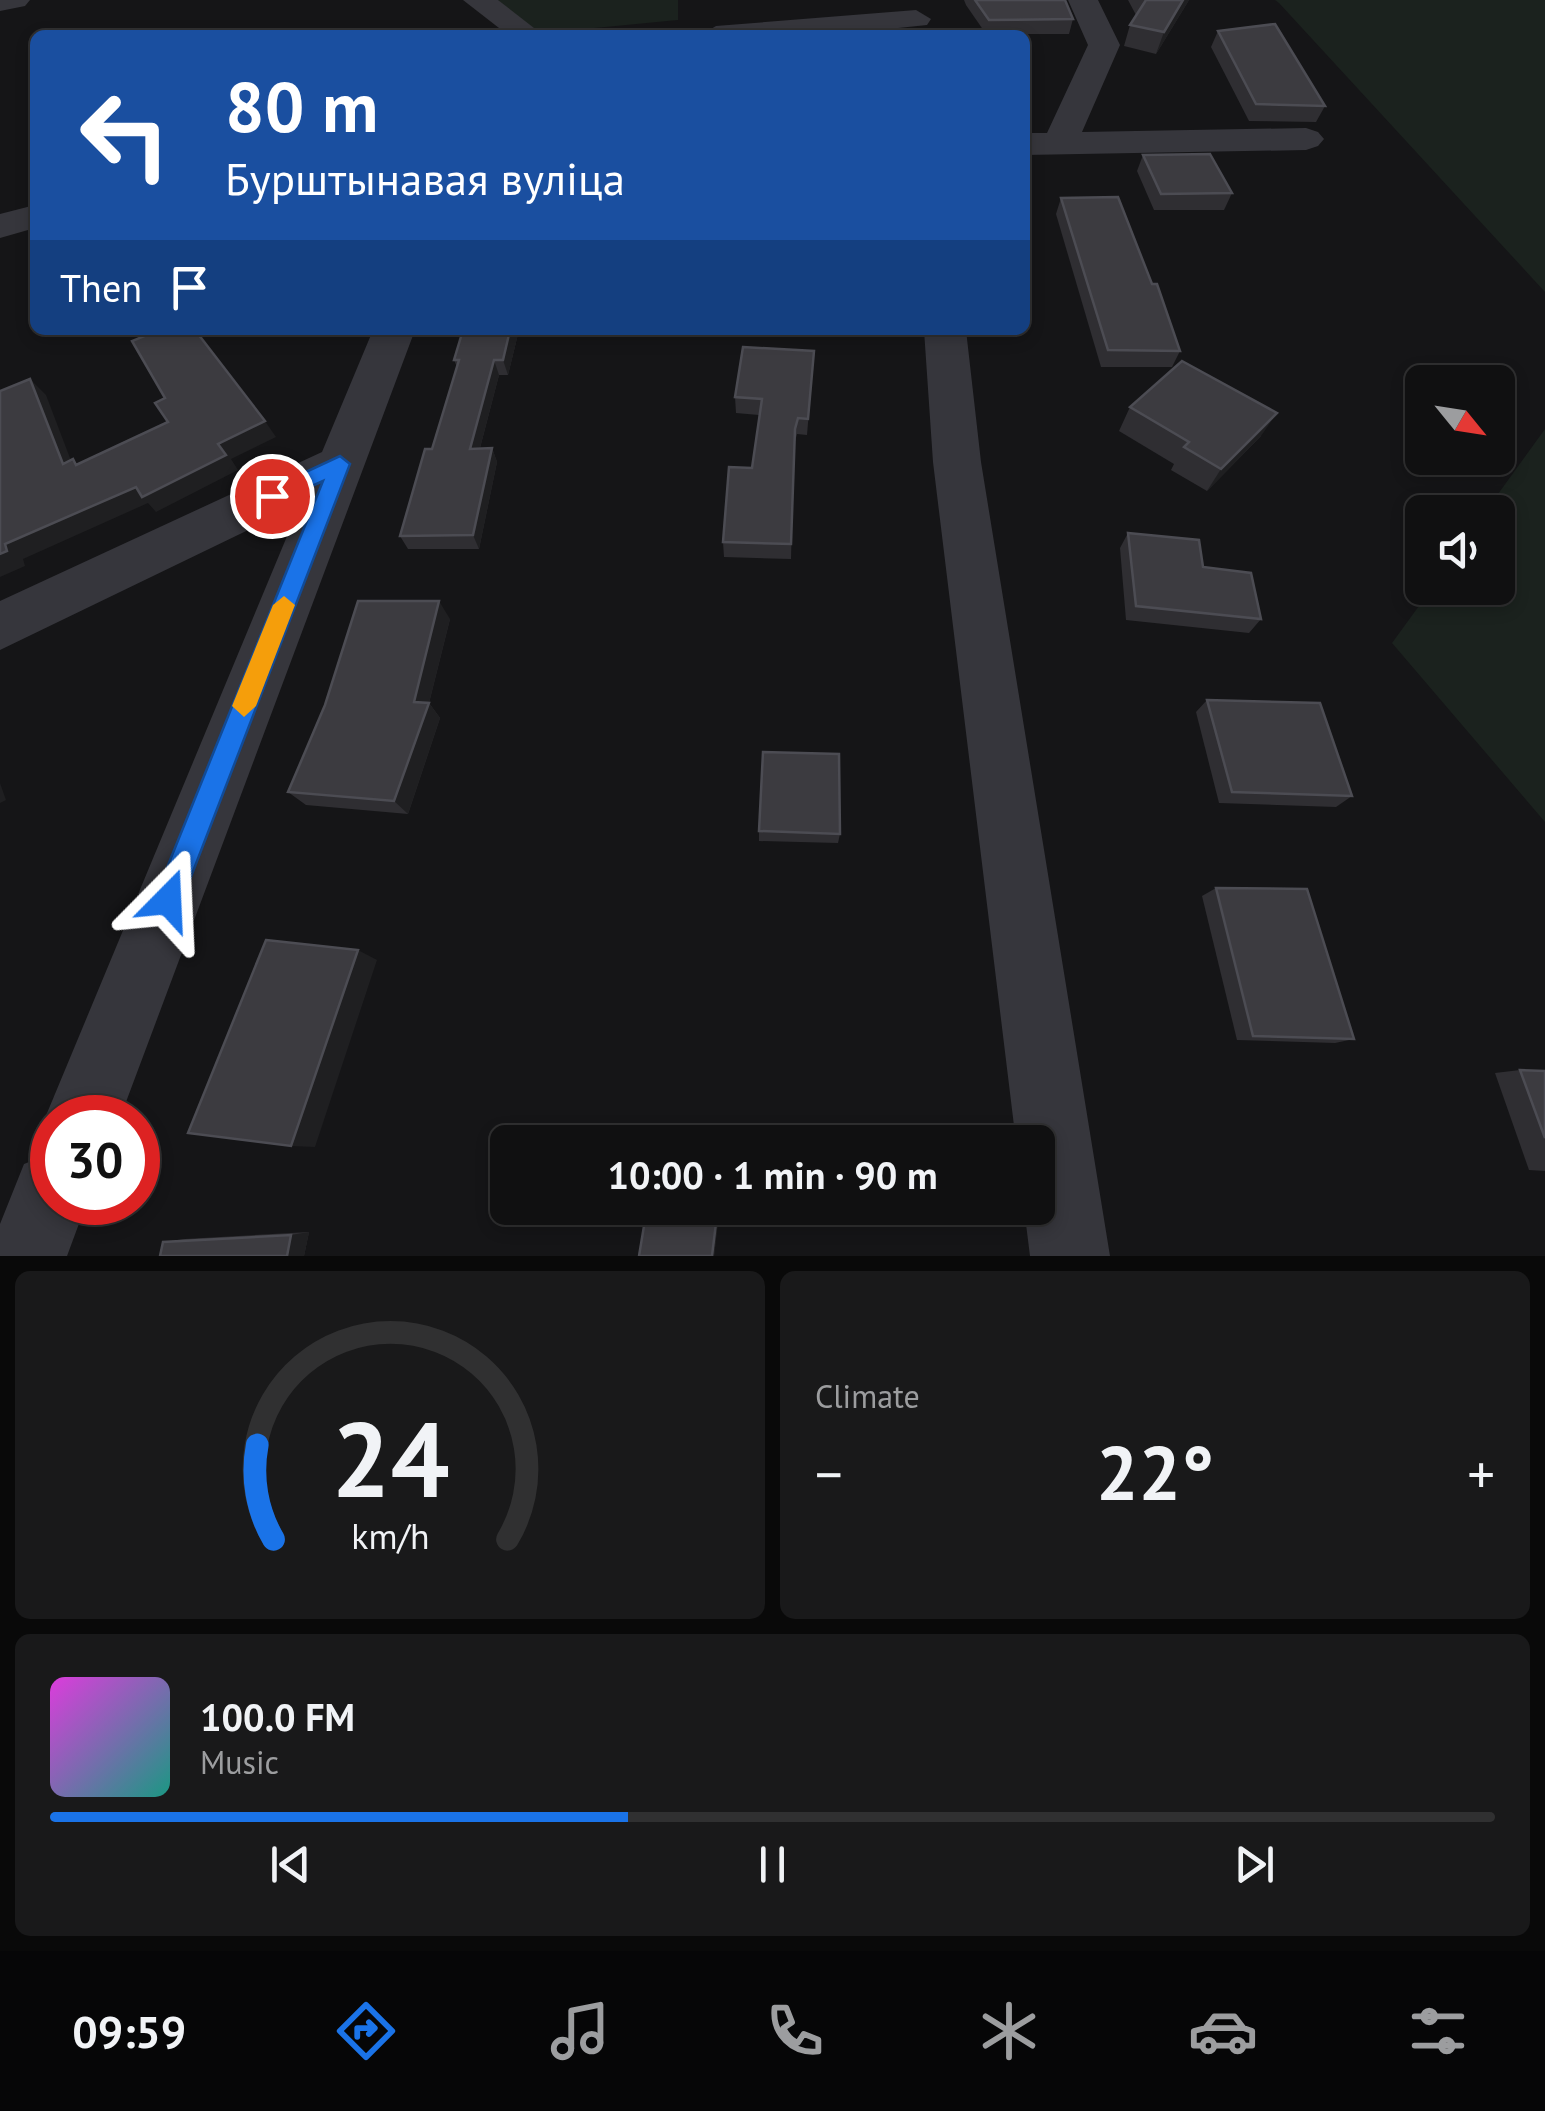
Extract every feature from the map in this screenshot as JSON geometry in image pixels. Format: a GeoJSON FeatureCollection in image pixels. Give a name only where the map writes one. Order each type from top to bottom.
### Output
{"type":"FeatureCollection","features":[{"type":"Feature","properties":{"kind":"street"},"geometry":{"type":"LineString","coordinates":[[0,2],[15,0]]}},
{"type":"Feature","properties":{"kind":"street"},"geometry":{"type":"LineString","coordinates":[[478,0],[521,30]]}},
{"type":"Feature","properties":{"kind":"street"},"geometry":{"type":"LineString","coordinates":[[1042,144],[1104,45],[1083,0]]}},
{"type":"Feature","properties":{"kind":"street"},"geometry":{"type":"LineString","coordinates":[[774,30],[914,18]]}},
{"type":"Feature","properties":{"kind":"street"},"geometry":{"type":"LineString","coordinates":[[1042,144],[1306,140]]}},
{"type":"Feature","properties":{"kind":"street"},"geometry":{"type":"LineString","coordinates":[[0,226],[30,217]]}},
{"type":"Feature","properties":{"kind":"street"},"geometry":{"type":"LineString","coordinates":[[91,1095],[392,335]]}},
{"type":"Feature","properties":{"kind":"street"},"geometry":{"type":"LineString","coordinates":[[945,335],[957,462],[1070,1256]]}},
{"type":"Feature","properties":{"kind":"street"},"geometry":{"type":"LineString","coordinates":[[0,627],[340,464]]}},
{"type":"Feature","properties":{"kind":"street"},"geometry":{"type":"LineString","coordinates":[[27,1256],[39,1225]]}},
{"type":"Feature","properties":{"kind":"shaded area"},"geometry":{"type":"Polygon","coordinates":[[[498,0],[678,0],[678,20],[574,30],[528,30],[498,0]]]}},
{"type":"Feature","properties":{"kind":"shaded area"},"geometry":{"type":"Polygon","coordinates":[[[1275,0],[1545,0],[1545,292],[1279,3],[1275,0]]]}},
{"type":"Feature","properties":{"kind":"shaded area"},"geometry":{"type":"Polygon","coordinates":[[[1545,429],[1545,822],[1392,643],[1420,605],[1515,605],[1515,495],[1497,495],[1545,429]]]}},
{"type":"Feature","properties":{"kind":"building"},"geometry":{"type":"Polygon","coordinates":[[[975,0],[1065,0],[1073,19],[989,20],[975,0]]]}},
{"type":"Feature","properties":{"kind":"building"},"geometry":{"type":"Polygon","coordinates":[[[1146,0],[1183,0],[1164,32],[1130,25],[1146,0]]]}},
{"type":"Feature","properties":{"kind":"building"},"geometry":{"type":"Polygon","coordinates":[[[1275,24],[1325,106],[1256,104],[1218,31],[1275,24]]]}},
{"type":"Feature","properties":{"kind":"building"},"geometry":{"type":"Polygon","coordinates":[[[1210,154],[1232,193],[1161,194],[1143,155],[1210,154]]]}},
{"type":"Feature","properties":{"kind":"building"},"geometry":{"type":"Polygon","coordinates":[[[1118,197],[1152,284],[1157,284],[1180,351],[1108,350],[1061,198],[1118,197]]]}},
{"type":"Feature","properties":{"kind":"building"},"geometry":{"type":"Polygon","coordinates":[[[147,335],[199,335],[265,421],[218,444],[226,455],[142,497],[136,487],[5,544],[7,551],[0,554],[0,391],[30,379],[63,464],[73,459],[76,465],[168,422],[155,403],[165,398],[132,341],[147,335]]]}},
{"type":"Feature","properties":{"kind":"building"},"geometry":{"type":"Polygon","coordinates":[[[462,335],[509,335],[503,360],[494,360],[470,449],[492,448],[473,535],[400,536],[425,449],[432,449],[459,360],[454,360],[462,335]]]}},
{"type":"Feature","properties":{"kind":"building"},"geometry":{"type":"Polygon","coordinates":[[[743,347],[814,351],[808,419],[798,418],[795,429],[791,544],[723,542],[729,467],[752,468],[762,399],[735,397],[743,347]]]}},
{"type":"Feature","properties":{"kind":"building"},"geometry":{"type":"Polygon","coordinates":[[[1182,361],[1277,413],[1221,469],[1184,447],[1189,442],[1130,407],[1182,361]]]}},
{"type":"Feature","properties":{"kind":"building"},"geometry":{"type":"Polygon","coordinates":[[[1128,533],[1199,540],[1203,567],[1251,573],[1261,619],[1136,606],[1128,533]]]}},
{"type":"Feature","properties":{"kind":"building"},"geometry":{"type":"Polygon","coordinates":[[[358,601],[439,601],[414,702],[429,703],[394,801],[288,792],[325,705],[358,601]]]}},
{"type":"Feature","properties":{"kind":"building"},"geometry":{"type":"Polygon","coordinates":[[[1207,700],[1320,703],[1352,796],[1232,792],[1207,700]]]}},
{"type":"Feature","properties":{"kind":"building"},"geometry":{"type":"Polygon","coordinates":[[[763,752],[839,754],[840,834],[759,831],[763,752]]]}},
{"type":"Feature","properties":{"kind":"building"},"geometry":{"type":"Polygon","coordinates":[[[1216,888],[1307,889],[1354,1039],[1253,1036],[1216,888]]]}},
{"type":"Feature","properties":{"kind":"building"},"geometry":{"type":"Polygon","coordinates":[[[266,940],[358,950],[291,1146],[188,1133],[266,940]]]}},
{"type":"Feature","properties":{"kind":"building"},"geometry":{"type":"Polygon","coordinates":[[[1520,1070],[1545,1071],[1545,1138],[1520,1070]]]}},
{"type":"Feature","properties":{"kind":"building"},"geometry":{"type":"Polygon","coordinates":[[[644,1225],[716,1225],[712,1256],[639,1256],[644,1225]]]}},
{"type":"Feature","properties":{"kind":"building"},"geometry":{"type":"Polygon","coordinates":[[[291,1235],[287,1256],[160,1256],[163,1242],[291,1235]]]}},
{"type":"Feature","properties":{"kind":"slow traffic"},"geometry":{"type":"LineString","coordinates":[[244,706],[284,605]]}},
{"type":"Feature","properties":{"kind":"route"},"geometry":{"type":"LineString","coordinates":[[168,900],[340,464],[272,496]]}}]}
